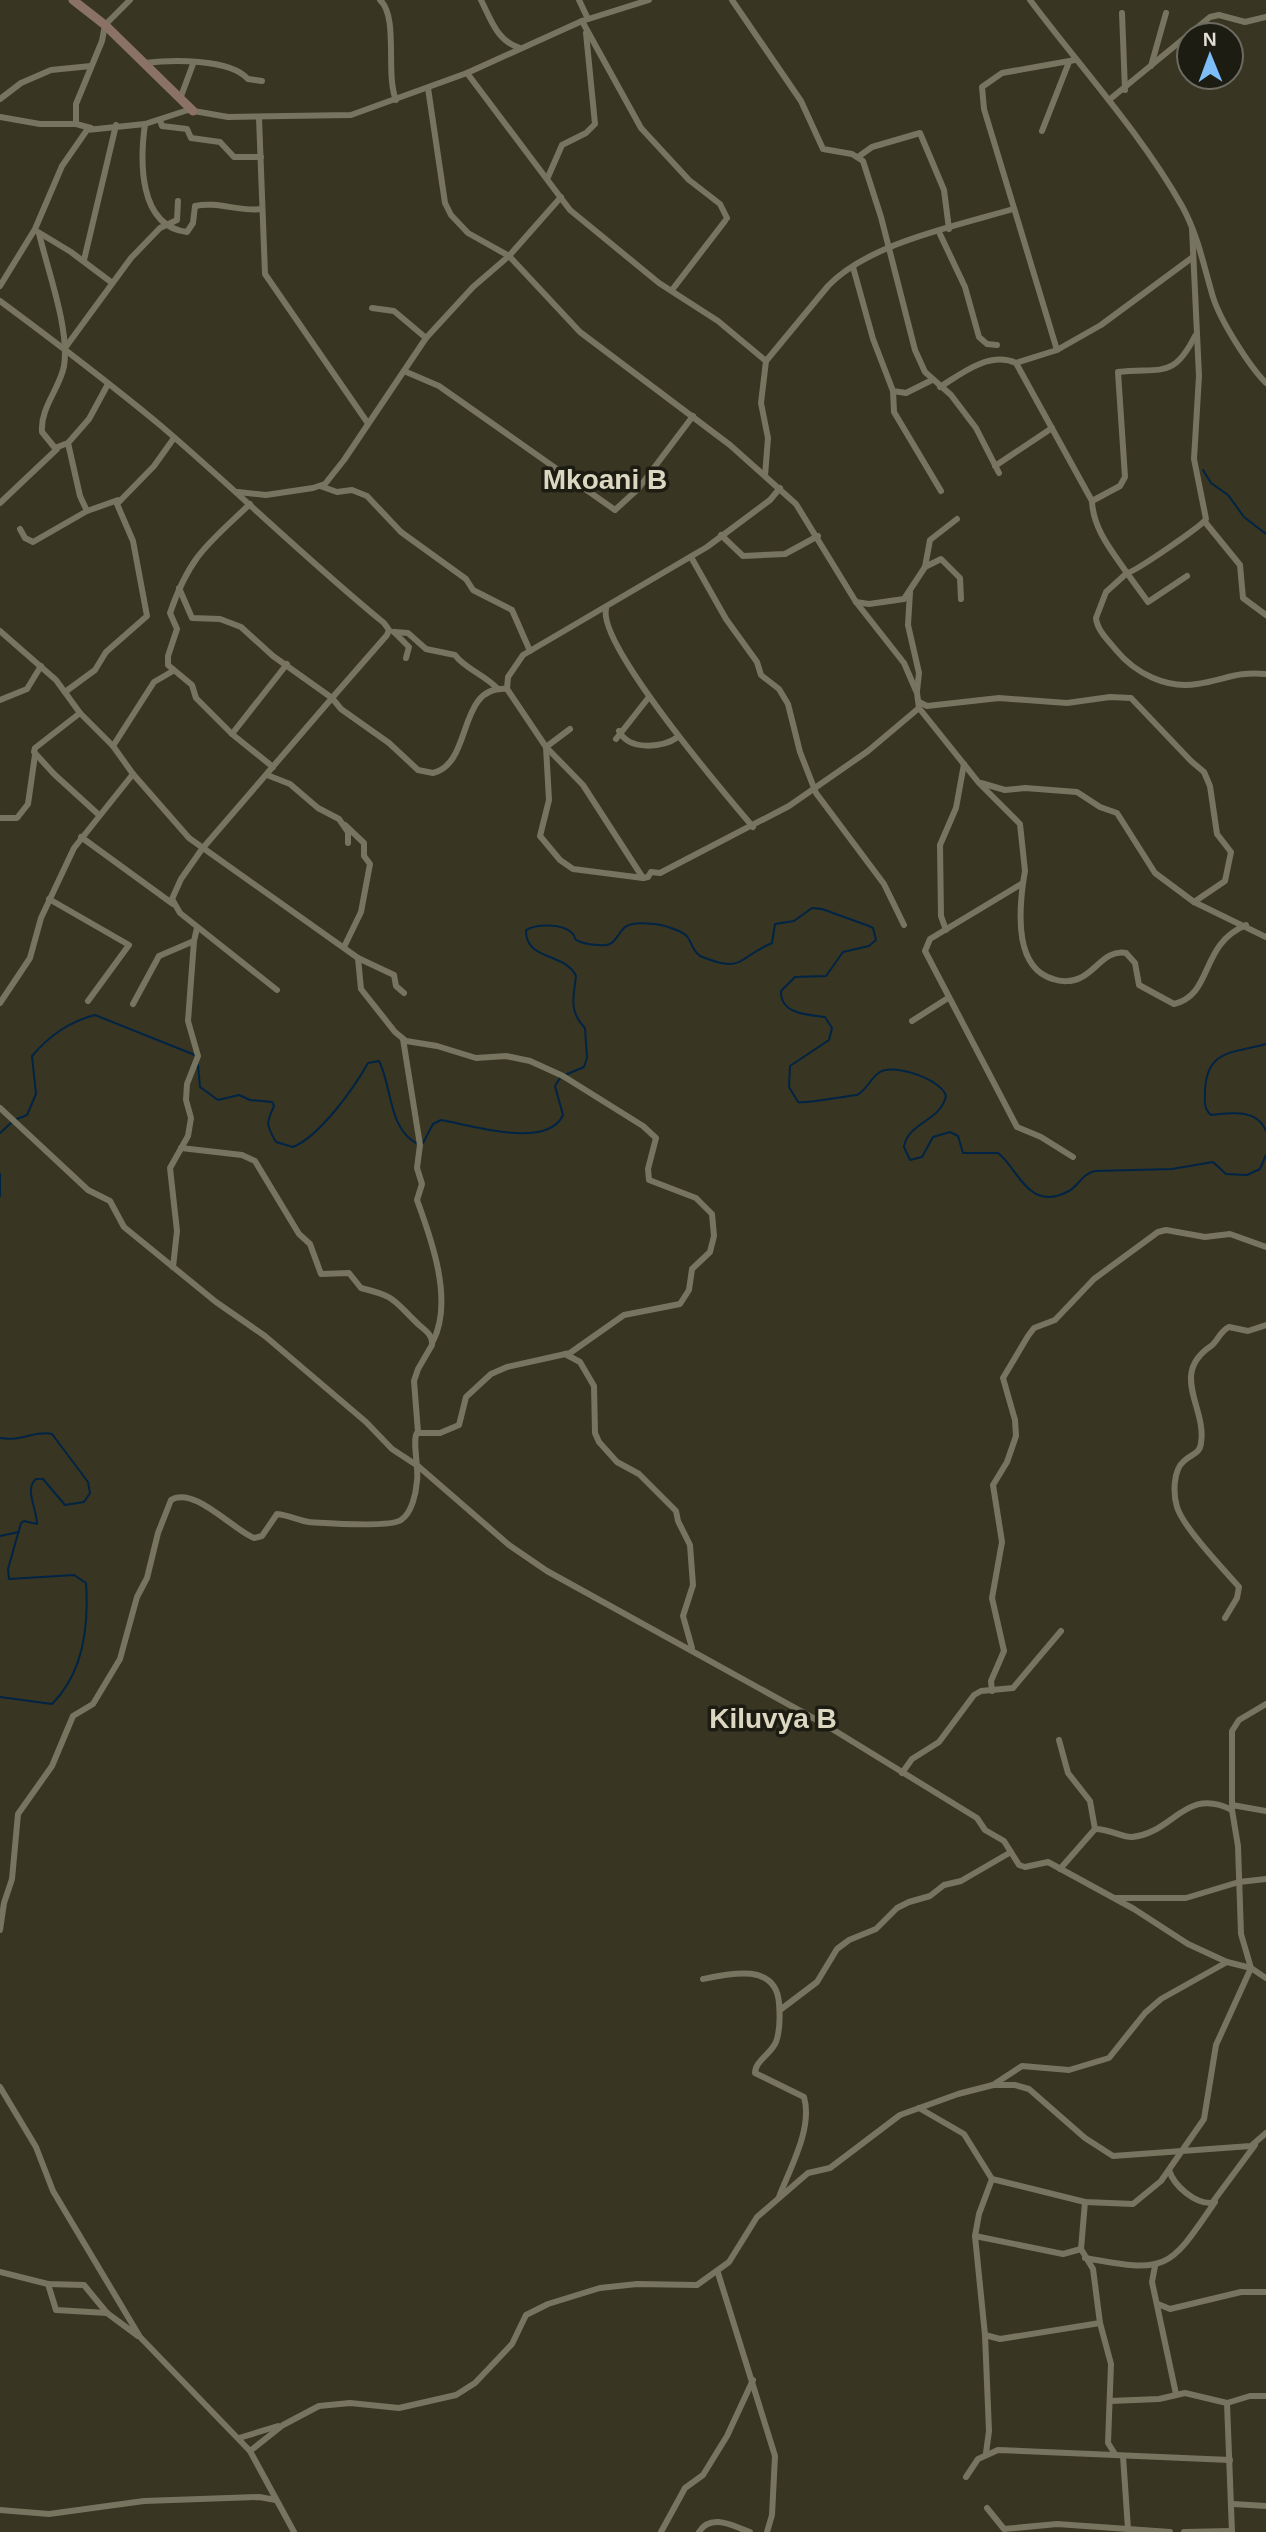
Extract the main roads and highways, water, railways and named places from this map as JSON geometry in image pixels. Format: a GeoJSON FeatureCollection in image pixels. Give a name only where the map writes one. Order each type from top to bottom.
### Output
{"type":"FeatureCollection","features":[{"type":"Feature","properties":{"kind":"waterway"},"geometry":{"type":"LineString","coordinates":[[1203,470],[1211,483],[1228,495],[1244,517],[1266,534]]}},
{"type":"Feature","properties":{"kind":"waterway"},"geometry":{"type":"LineString","coordinates":[[565,1075],[584,1067],[587,1058],[585,1028],[574,1009],[576,976],[571,968],[532,947],[527,940],[526,930],[542,926],[562,927],[581,942],[605,945],[612,943],[628,926],[640,923],[661,925],[685,934],[700,956],[732,964],[772,943],[775,924],[794,921],[812,908],[822,909],[873,928],[876,940],[869,946],[843,952],[826,976],[795,977],[781,991],[782,999],[790,1009],[825,1017],[832,1028],[829,1040],[790,1066],[789,1087],[798,1102],[857,1095],[877,1074],[887,1070],[906,1071],[917,1075],[936,1084],[946,1096],[938,1111],[906,1139],[904,1147],[910,1160],[922,1157],[933,1137],[950,1132],[958,1136],[963,1153],[998,1153],[1026,1186],[1044,1197],[1069,1191],[1095,1171],[1172,1169],[1213,1162],[1226,1174],[1247,1175],[1260,1169],[1266,1155]]}},
{"type":"Feature","properties":{"kind":"waterway"},"geometry":{"type":"LineString","coordinates":[[17,1119],[27,1115],[36,1094],[32,1056],[60,1030],[77,1021],[95,1015],[195,1055]]}},
{"type":"Feature","properties":{"kind":"waterway"},"geometry":{"type":"LineString","coordinates":[[1266,1044],[1233,1052],[1217,1060],[1211,1067],[1205,1090],[1207,1110],[1211,1115],[1250,1115],[1262,1124],[1266,1131]]}},
{"type":"Feature","properties":{"kind":"waterway"},"geometry":{"type":"LineString","coordinates":[[198,1065],[200,1087],[218,1100],[239,1095],[250,1100],[272,1102],[274,1106],[268,1124],[270,1132],[276,1142],[293,1147],[325,1122],[368,1063],[379,1061],[395,1117],[407,1136],[416,1143]]}},
{"type":"Feature","properties":{"kind":"waterway"},"geometry":{"type":"LineString","coordinates":[[423,1143],[433,1124],[441,1120],[489,1130],[525,1133],[541,1131],[554,1125],[563,1115],[555,1086],[560,1078]]}},
{"type":"Feature","properties":{"kind":"waterway"},"geometry":{"type":"LineString","coordinates":[[0,1133],[12,1122]]}},
{"type":"Feature","properties":{"kind":"waterway"},"geometry":{"type":"LineString","coordinates":[[0,1174],[0,1196]]}},
{"type":"Feature","properties":{"kind":"waterway"},"geometry":{"type":"LineString","coordinates":[[0,1438],[52,1434],[88,1482],[90,1493],[84,1502],[65,1505],[43,1479],[36,1479],[31,1494],[37,1524],[24,1521],[21,1523],[8,1569],[9,1579],[74,1575],[86,1583],[85,1632],[71,1678],[52,1704],[0,1697]]}},
{"type":"Feature","properties":{"kind":"waterway"},"geometry":{"type":"LineString","coordinates":[[0,1536],[19,1532]]}},
{"type":"Feature","properties":{"kind":"district","name":"Mkoani B"},"geometry":{"type":"Point","coordinates":[605,479]}},
{"type":"Feature","properties":{"kind":"district","name":"Kiluvya B"},"geometry":{"type":"Point","coordinates":[773,1718]}}]}
